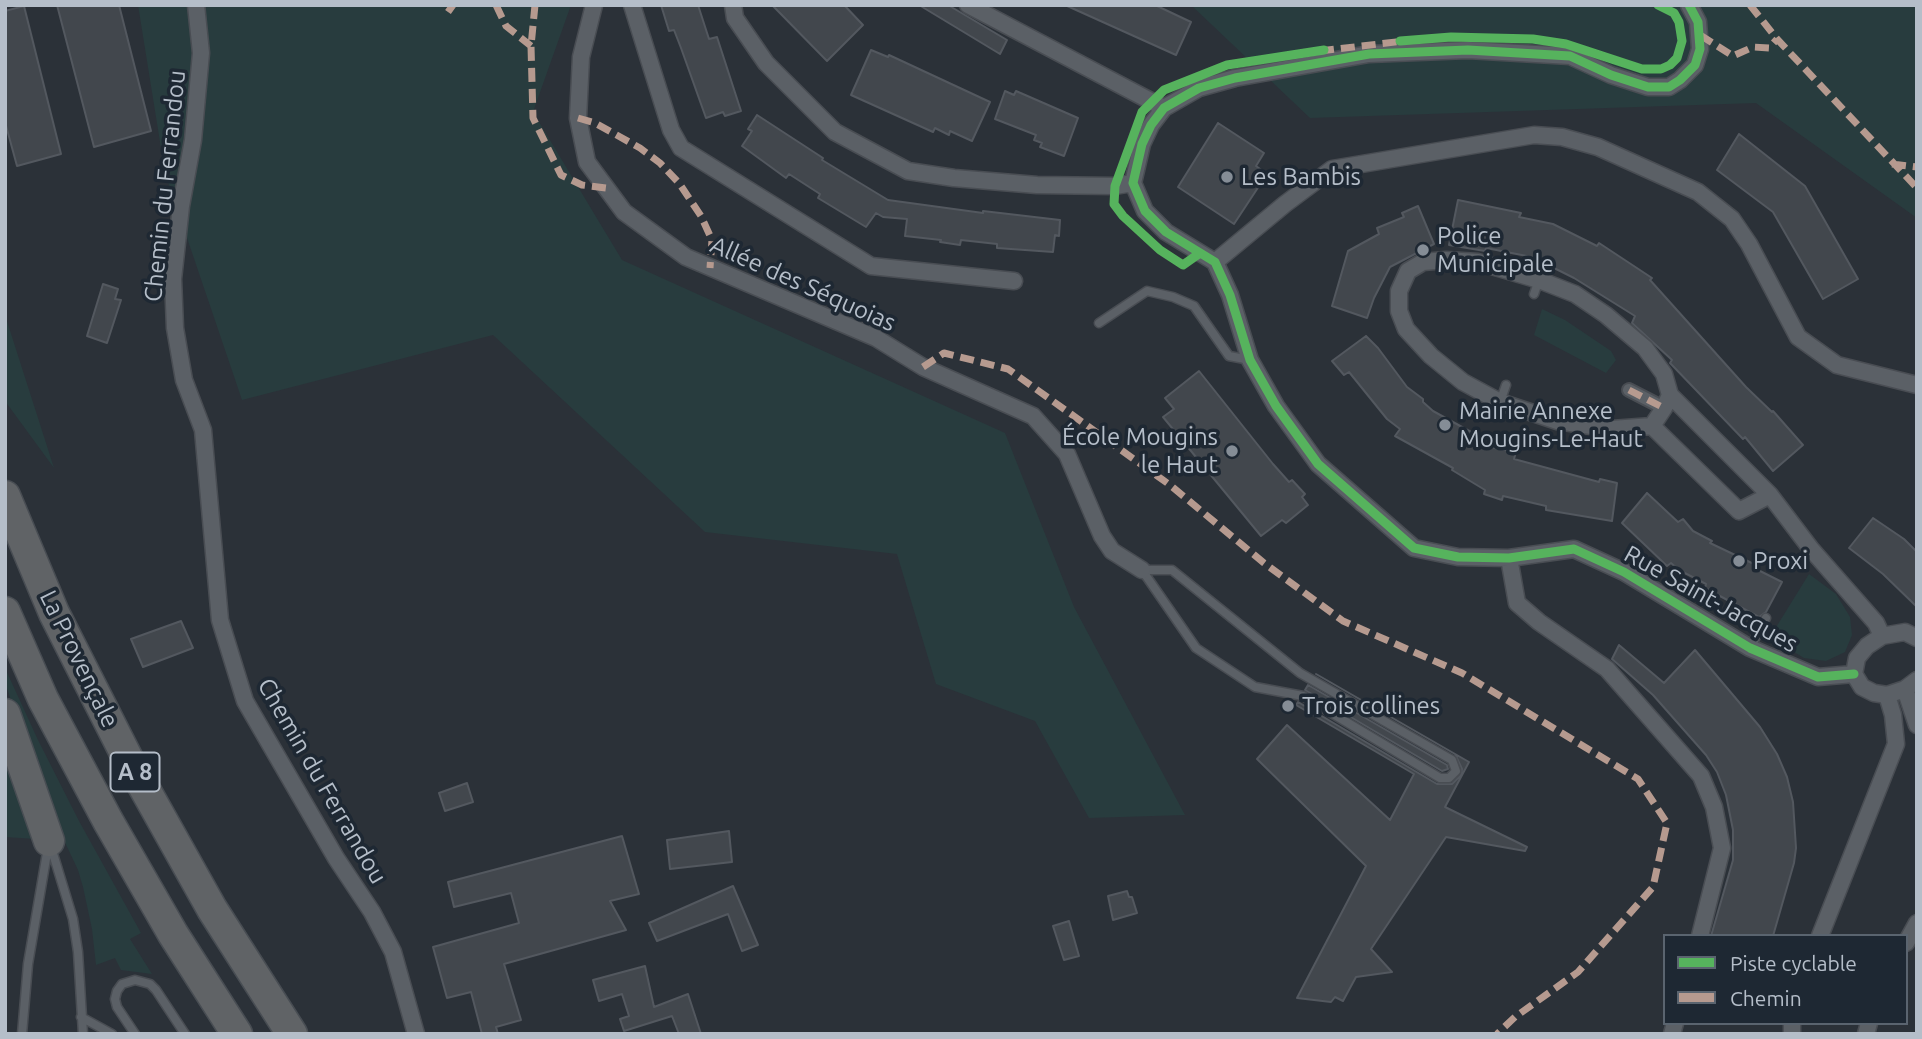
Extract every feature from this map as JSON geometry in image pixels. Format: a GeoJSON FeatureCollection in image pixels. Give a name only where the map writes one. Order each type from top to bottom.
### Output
{"type":"FeatureCollection","features":[{"type":"Feature","properties":{"kind":"highway","name":"La Provençale"},"geometry":{"type":"LineString","coordinates":[[5,496],[54,613],[105,715],[212,909],[292,1034]]}},
{"type":"Feature","properties":{"kind":"highway","name":"La Provençale"},"geometry":{"type":"LineString","coordinates":[[5,612],[43,699],[108,821],[173,934],[237,1034]]}},
{"type":"Feature","properties":{"kind":"highway"},"geometry":{"type":"LineString","coordinates":[[5,714],[49,841]]}},
{"type":"Feature","properties":{"kind":"highway"},"geometry":{"type":"LineString","coordinates":[[269,999],[298,1034]]}},
{"type":"Feature","properties":{"kind":"street","name":"Chemin du Ferrandou"},"geometry":{"type":"LineString","coordinates":[[197,5],[201,53],[193,140],[181,206],[173,279],[175,328],[184,380],[203,430],[220,620],[245,701],[336,858],[372,912],[393,952],[416,1034]]}},
{"type":"Feature","properties":{"kind":"street","name":"Allée des Séquoias"},"geometry":{"type":"LineString","coordinates":[[594,5],[581,57],[578,118],[587,162],[624,212],[686,257],[876,338],[923,367],[1033,416],[1067,454],[1102,536],[1112,551],[1142,570]]}},
{"type":"Feature","properties":{"kind":"street"},"geometry":{"type":"LineString","coordinates":[[632,5],[671,130],[681,148],[871,266],[1014,281]]}},
{"type":"Feature","properties":{"kind":"street"},"geometry":{"type":"LineString","coordinates":[[733,5],[735,18],[766,63],[835,132],[908,171],[1037,185],[1133,184]]}},
{"type":"Feature","properties":{"kind":"street"},"geometry":{"type":"LineString","coordinates":[[968,5],[1164,108]]}},
{"type":"Feature","properties":{"kind":"street"},"geometry":{"type":"LineString","coordinates":[[1689,5],[1698,22],[1700,49],[1695,65],[1669,87],[1648,87],[1611,75],[1570,56],[1468,50],[1369,54],[1235,78],[1199,89],[1164,108],[1151,125],[1142,144],[1133,184],[1145,211],[1166,232],[1215,262],[1332,169],[1510,138],[1534,135],[1562,137],[1598,147],[1698,192],[1732,219],[1749,244],[1798,337],[1837,365],[1917,385]]}},
{"type":"Feature","properties":{"kind":"street","name":"Rue Saint-Jacques"},"geometry":{"type":"LineString","coordinates":[[1215,262],[1230,295],[1250,359],[1276,406],[1318,464],[1414,548],[1458,557],[1509,558],[1574,550],[1624,572],[1750,648],[1818,677],[1854,674]]}},
{"type":"Feature","properties":{"kind":"street"},"geometry":{"type":"LineString","coordinates":[[1652,426],[1667,402],[1664,374],[1645,348],[1606,315],[1575,294],[1537,287],[1478,262],[1423,262],[1408,271],[1399,291],[1399,311],[1406,329],[1431,356],[1463,382],[1500,402],[1557,421],[1612,429],[1652,426],[1739,511],[1770,495]]}},
{"type":"Feature","properties":{"kind":"street"},"geometry":{"type":"LineString","coordinates":[[1629,390],[1667,402],[1770,495],[1811,549],[1876,623],[1882,636]]}},
{"type":"Feature","properties":{"kind":"street"},"geometry":{"type":"LineString","coordinates":[[1509,558],[1517,603],[1539,622],[1607,669],[1700,776],[1714,807],[1722,848],[1700,934]]}},
{"type":"Feature","properties":{"kind":"street"},"geometry":{"type":"LineString","coordinates":[[1917,638],[1905,632],[1882,636],[1867,646],[1857,658],[1854,674],[1862,687],[1874,693],[1887,695],[1911,685],[1917,725]]}},
{"type":"Feature","properties":{"kind":"street"},"geometry":{"type":"LineString","coordinates":[[1821,934],[1896,744],[1893,715],[1887,695]]}},
{"type":"Feature","properties":{"kind":"street"},"geometry":{"type":"LineString","coordinates":[[1908,939],[1917,923]]}},
{"type":"Feature","properties":{"kind":"lane"},"geometry":{"type":"LineString","coordinates":[[1099,323],[1147,291],[1173,297],[1194,306],[1229,356],[1250,359]]}},
{"type":"Feature","properties":{"kind":"lane"},"geometry":{"type":"LineString","coordinates":[[1500,402],[1506,385]]}},
{"type":"Feature","properties":{"kind":"lane"},"geometry":{"type":"LineString","coordinates":[[1142,570],[1172,570],[1300,673],[1452,760],[1456,771],[1450,778],[1440,778],[1303,696],[1255,687],[1196,648],[1142,570]]}},
{"type":"Feature","properties":{"kind":"lane"},"geometry":{"type":"LineString","coordinates":[[1750,648],[1766,618]]}},
{"type":"Feature","properties":{"kind":"lane"},"geometry":{"type":"LineString","coordinates":[[49,841],[73,919],[78,952],[83,1034]]}},
{"type":"Feature","properties":{"kind":"lane"},"geometry":{"type":"LineString","coordinates":[[22,1034],[28,964],[49,841]]}},
{"type":"Feature","properties":{"kind":"lane"},"geometry":{"type":"LineString","coordinates":[[135,1034],[117,1007],[115,999],[122,984],[135,980],[150,984],[156,990],[185,1034]]}},
{"type":"Feature","properties":{"kind":"lane"},"geometry":{"type":"LineString","coordinates":[[81,1017],[113,1034]]}},
{"type":"Feature","properties":{"kind":"green space"},"geometry":{"type":"Polygon","coordinates":[[[138,5],[571,5],[533,112],[622,260],[1005,433],[1074,607],[1185,815],[1089,818],[1035,721],[936,684],[897,554],[705,532],[493,335],[242,400],[165,173],[138,5]]]}},
{"type":"Feature","properties":{"kind":"green space"},"geometry":{"type":"Polygon","coordinates":[[[1191,5],[1917,5],[1917,218],[1756,103],[1310,118],[1191,5]]]}},
{"type":"Feature","properties":{"kind":"green space"},"geometry":{"type":"Polygon","coordinates":[[[1542,309],[1565,320],[1611,351],[1616,360],[1606,373],[1534,335],[1542,309]]]}},
{"type":"Feature","properties":{"kind":"green space"},"geometry":{"type":"Polygon","coordinates":[[[5,315],[54,468],[5,401],[5,315]]]}},
{"type":"Feature","properties":{"kind":"green space"},"geometry":{"type":"Polygon","coordinates":[[[1809,574],[1836,594],[1850,617],[1852,635],[1845,652],[1826,661],[1804,658],[1770,637],[1809,574]]]}},
{"type":"Feature","properties":{"kind":"green space"},"geometry":{"type":"Polygon","coordinates":[[[5,668],[79,821],[141,933],[130,939],[152,974],[121,970],[115,958],[96,965],[92,929],[78,870],[52,815],[19,724],[5,682],[5,668]]]}},
{"type":"Feature","properties":{"kind":"green space"},"geometry":{"type":"Polygon","coordinates":[[[5,738],[36,839],[5,837],[5,738]]]}},
{"type":"Feature","properties":{"kind":"building"},"geometry":{"type":"Polygon","coordinates":[[[57,5],[119,5],[151,131],[94,147],[57,5]]]}},
{"type":"Feature","properties":{"kind":"building"},"geometry":{"type":"Polygon","coordinates":[[[661,5],[698,5],[709,39],[717,37],[741,111],[725,116],[723,112],[706,118],[674,30],[669,31],[661,5]]]}},
{"type":"Feature","properties":{"kind":"building"},"geometry":{"type":"Polygon","coordinates":[[[772,5],[844,5],[863,25],[827,61],[772,5]]]}},
{"type":"Feature","properties":{"kind":"building"},"geometry":{"type":"Polygon","coordinates":[[[919,5],[948,5],[1007,40],[1000,54],[919,5]]]}},
{"type":"Feature","properties":{"kind":"building"},"geometry":{"type":"Polygon","coordinates":[[[1065,5],[1155,5],[1191,22],[1176,55],[1065,5]]]}},
{"type":"Feature","properties":{"kind":"building"},"geometry":{"type":"Polygon","coordinates":[[[24,6],[61,154],[17,166],[5,122],[5,11],[24,6]]]}},
{"type":"Feature","properties":{"kind":"building"},"geometry":{"type":"Polygon","coordinates":[[[871,50],[888,57],[889,55],[990,102],[972,141],[950,131],[949,135],[935,128],[933,132],[851,95],[871,50]]]}},
{"type":"Feature","properties":{"kind":"building"},"geometry":{"type":"Polygon","coordinates":[[[1005,91],[1014,95],[1016,91],[1078,118],[1064,156],[1040,147],[1042,143],[1034,140],[1036,135],[995,119],[1005,91]]]}},
{"type":"Feature","properties":{"kind":"building"},"geometry":{"type":"Polygon","coordinates":[[[757,115],[823,158],[822,160],[888,200],[1060,220],[1059,236],[1055,235],[1053,252],[997,248],[997,244],[961,240],[960,245],[905,236],[907,219],[883,217],[876,213],[866,227],[818,198],[820,194],[789,174],[786,178],[742,146],[752,131],[748,129],[757,115]]]}},
{"type":"Feature","properties":{"kind":"building"},"geometry":{"type":"Polygon","coordinates":[[[1218,123],[1264,153],[1256,166],[1267,174],[1234,224],[1178,187],[1218,123]]]}},
{"type":"Feature","properties":{"kind":"building"},"geometry":{"type":"Polygon","coordinates":[[[1739,134],[1805,186],[1858,279],[1823,299],[1773,212],[1717,170],[1739,134]]]}},
{"type":"Feature","properties":{"kind":"building"},"geometry":{"type":"Polygon","coordinates":[[[1458,200],[1521,213],[1519,217],[1553,224],[1597,246],[1599,243],[1652,278],[1650,280],[1746,387],[1773,411],[1803,445],[1773,471],[1745,437],[1743,439],[1670,363],[1672,360],[1632,323],[1635,316],[1574,278],[1532,257],[1486,248],[1485,251],[1449,245],[1458,200]]]}},
{"type":"Feature","properties":{"kind":"building"},"geometry":{"type":"Polygon","coordinates":[[[1418,206],[1434,244],[1390,267],[1367,318],[1332,306],[1348,251],[1379,234],[1377,228],[1404,217],[1402,213],[1418,206]]]}},
{"type":"Feature","properties":{"kind":"building"},"geometry":{"type":"Polygon","coordinates":[[[103,284],[118,289],[115,299],[121,300],[107,343],[87,336],[103,284]]]}},
{"type":"Feature","properties":{"kind":"building"},"geometry":{"type":"Polygon","coordinates":[[[1366,336],[1407,387],[1423,399],[1423,402],[1433,411],[1473,433],[1489,447],[1516,452],[1514,459],[1599,482],[1600,479],[1617,483],[1612,521],[1546,510],[1546,506],[1503,496],[1502,500],[1484,494],[1485,490],[1452,470],[1453,468],[1395,436],[1400,429],[1387,419],[1349,372],[1344,375],[1332,361],[1366,336]]]}},
{"type":"Feature","properties":{"kind":"building"},"geometry":{"type":"Polygon","coordinates":[[[1199,371],[1273,464],[1289,482],[1292,480],[1305,494],[1302,497],[1308,505],[1286,523],[1282,520],[1261,536],[1163,417],[1174,409],[1165,398],[1199,371]]]}},
{"type":"Feature","properties":{"kind":"building"},"geometry":{"type":"Polygon","coordinates":[[[1647,493],[1678,522],[1683,519],[1693,531],[1712,541],[1710,543],[1756,565],[1756,569],[1782,582],[1766,612],[1759,617],[1705,588],[1706,584],[1671,563],[1667,566],[1622,523],[1647,493]]]}},
{"type":"Feature","properties":{"kind":"building"},"geometry":{"type":"Polygon","coordinates":[[[1873,518],[1904,539],[1917,552],[1917,607],[1883,574],[1849,548],[1873,518]]]}},
{"type":"Feature","properties":{"kind":"building"},"geometry":{"type":"Polygon","coordinates":[[[181,621],[193,648],[143,667],[131,639],[181,621]]]}},
{"type":"Feature","properties":{"kind":"building"},"geometry":{"type":"Polygon","coordinates":[[[1619,645],[1664,683],[1695,650],[1760,727],[1777,754],[1787,777],[1793,802],[1796,848],[1774,934],[1712,934],[1733,860],[1733,830],[1726,795],[1717,772],[1706,755],[1653,695],[1612,659],[1619,645]]]}},
{"type":"Feature","properties":{"kind":"building"},"geometry":{"type":"Polygon","coordinates":[[[1316,674],[1469,762],[1445,807],[1527,847],[1525,851],[1446,837],[1371,949],[1392,972],[1356,977],[1343,1001],[1335,997],[1331,1002],[1297,998],[1366,866],[1257,759],[1287,725],[1390,820],[1414,774],[1296,705],[1298,702],[1437,784],[1452,784],[1461,775],[1462,769],[1455,754],[1316,674]]]}},
{"type":"Feature","properties":{"kind":"building"},"geometry":{"type":"Polygon","coordinates":[[[1308,685],[1447,765],[1448,769],[1442,771],[1305,690],[1308,685]]]}},
{"type":"Feature","properties":{"kind":"building"},"geometry":{"type":"Polygon","coordinates":[[[467,783],[473,802],[445,811],[439,793],[467,783]]]}},
{"type":"Feature","properties":{"kind":"building"},"geometry":{"type":"Polygon","coordinates":[[[729,831],[732,862],[670,869],[667,840],[729,831]]]}},
{"type":"Feature","properties":{"kind":"building"},"geometry":{"type":"Polygon","coordinates":[[[622,836],[639,894],[610,901],[626,930],[504,964],[521,1020],[496,1027],[498,1034],[482,1034],[471,992],[447,998],[433,947],[519,923],[511,893],[454,907],[448,882],[622,836]]]}},
{"type":"Feature","properties":{"kind":"building"},"geometry":{"type":"Polygon","coordinates":[[[733,886],[758,945],[742,951],[728,914],[657,941],[649,923],[733,886]]]}},
{"type":"Feature","properties":{"kind":"building"},"geometry":{"type":"Polygon","coordinates":[[[1127,891],[1137,913],[1113,920],[1108,896],[1127,891]]]}},
{"type":"Feature","properties":{"kind":"building"},"geometry":{"type":"Polygon","coordinates":[[[1069,921],[1079,956],[1064,960],[1053,926],[1069,921]]]}},
{"type":"Feature","properties":{"kind":"building"},"geometry":{"type":"Polygon","coordinates":[[[645,966],[654,1007],[688,994],[701,1034],[679,1034],[672,1016],[624,1031],[620,1019],[629,1016],[622,994],[599,1001],[593,980],[645,966]]]}},
{"type":"Feature","properties":{"kind":"marked path"},"geometry":{"type":"LineString","coordinates":[[448,12],[453,5]]}},
{"type":"Feature","properties":{"kind":"marked path"},"geometry":{"type":"LineString","coordinates":[[496,5],[506,26],[531,46]]}},
{"type":"Feature","properties":{"kind":"marked path"},"geometry":{"type":"LineString","coordinates":[[535,5],[531,46],[533,118],[561,175],[582,185],[606,188]]}},
{"type":"Feature","properties":{"kind":"marked path"},"geometry":{"type":"LineString","coordinates":[[1750,5],[1777,39],[1917,188]]}},
{"type":"Feature","properties":{"kind":"marked path"},"geometry":{"type":"LineString","coordinates":[[1700,35],[1733,56],[1753,47],[1769,48],[1777,39]]}},
{"type":"Feature","properties":{"kind":"marked path"},"geometry":{"type":"LineString","coordinates":[[1320,51],[1404,41]]}},
{"type":"Feature","properties":{"kind":"marked path"},"geometry":{"type":"LineString","coordinates":[[578,118],[595,123],[640,148],[660,163],[679,183],[701,216],[712,240],[710,268]]}},
{"type":"Feature","properties":{"kind":"marked path"},"geometry":{"type":"LineString","coordinates":[[1892,164],[1917,167]]}},
{"type":"Feature","properties":{"kind":"marked path"},"geometry":{"type":"LineString","coordinates":[[923,367],[944,353],[1008,369],[1170,485],[1264,563],[1343,621],[1462,673],[1638,779],[1667,823],[1653,887],[1578,972],[1515,1017],[1497,1034]]}},
{"type":"Feature","properties":{"kind":"marked path"},"geometry":{"type":"LineString","coordinates":[[1629,390],[1664,408]]}},
{"type":"Feature","properties":{"kind":"cycle path"},"geometry":{"type":"LineString","coordinates":[[1400,41],[1451,37],[1533,39],[1566,44],[1642,69],[1661,69],[1677,58],[1682,41],[1679,22],[1674,13],[1658,5]]}},
{"type":"Feature","properties":{"kind":"cycle path"},"geometry":{"type":"LineString","coordinates":[[1689,5],[1698,22],[1700,49],[1695,65],[1669,87],[1648,87],[1611,75],[1570,56],[1468,50],[1369,54],[1235,78],[1199,88],[1164,108],[1151,125],[1142,144],[1133,183],[1145,211],[1166,232],[1215,262],[1230,295],[1250,360],[1276,406],[1318,464],[1414,548],[1458,557],[1509,558],[1574,549],[1624,572],[1750,648],[1818,677],[1854,674]]}},
{"type":"Feature","properties":{"kind":"cycle path"},"geometry":{"type":"LineString","coordinates":[[1200,253],[1183,265],[1160,250],[1123,216],[1114,204],[1115,186],[1142,112],[1164,90],[1227,65],[1324,50]]}},
{"type":"Feature","properties":{"kind":"place","name":"Les Bambis"},"geometry":{"type":"Point","coordinates":[1227,177]}},
{"type":"Feature","properties":{"kind":"place","name":"Police Municipale"},"geometry":{"type":"Point","coordinates":[1423,250]}},
{"type":"Feature","properties":{"kind":"place","name":"Mairie Annexe Mougins-Le-Haut"},"geometry":{"type":"Point","coordinates":[1445,425]}},
{"type":"Feature","properties":{"kind":"place","name":"École Mougins le Haut"},"geometry":{"type":"Point","coordinates":[1232,451]}},
{"type":"Feature","properties":{"kind":"place","name":"Proxi"},"geometry":{"type":"Point","coordinates":[1739,561]}},
{"type":"Feature","properties":{"kind":"place","name":"Trois collines"},"geometry":{"type":"Point","coordinates":[1288,706]}}]}
